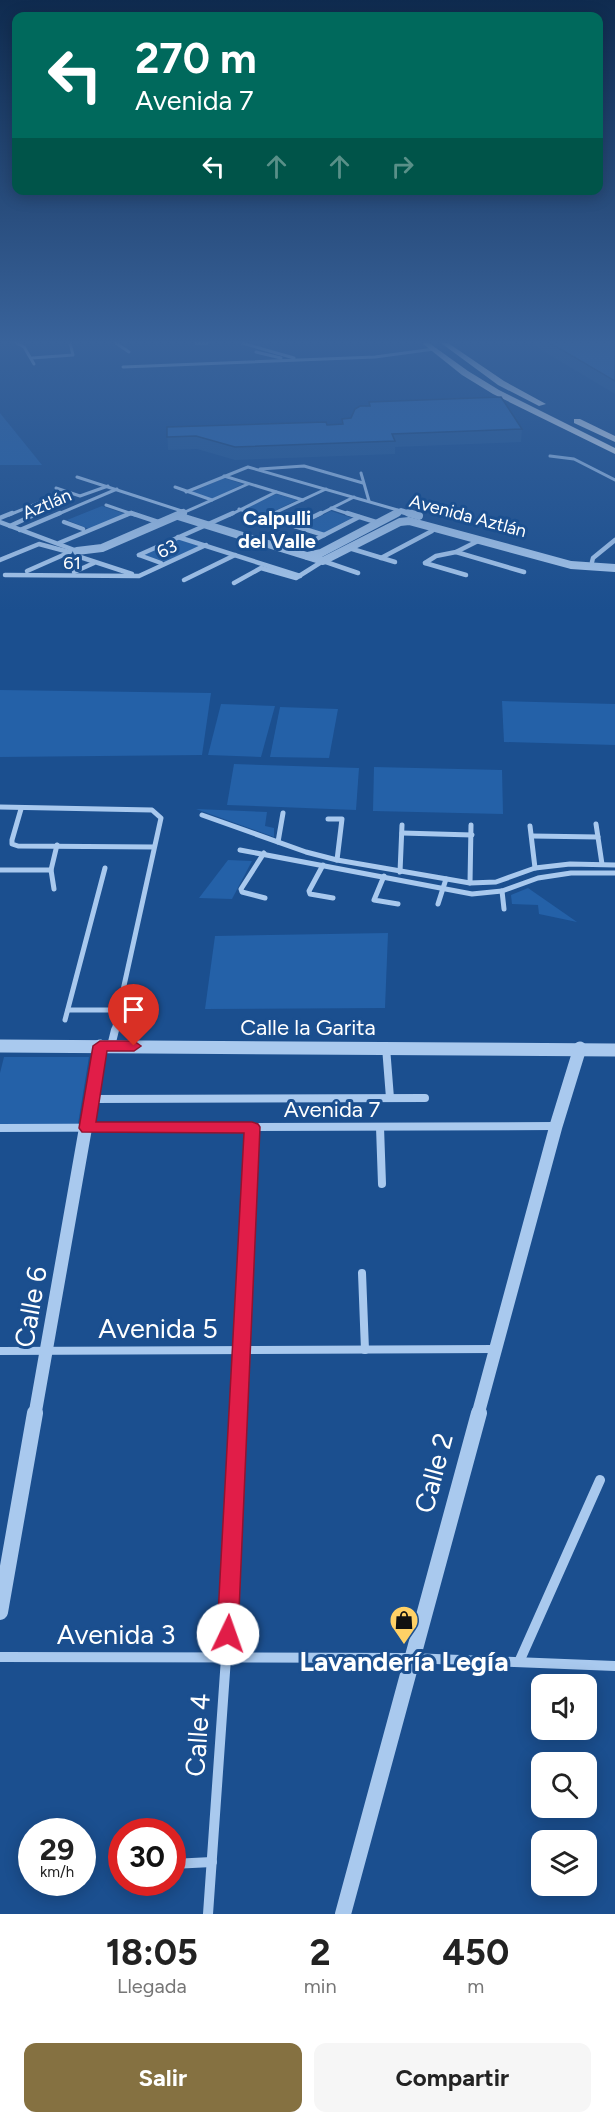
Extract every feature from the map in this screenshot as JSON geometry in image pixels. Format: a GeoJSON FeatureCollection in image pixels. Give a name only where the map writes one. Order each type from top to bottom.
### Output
{"type":"FeatureCollection","features":[{"type":"Feature","properties":{"kind":"main road"},"geometry":{"type":"LineString","coordinates":[[577,432],[615,451]]}},
{"type":"Feature","properties":{"kind":"main road"},"geometry":{"type":"LineString","coordinates":[[601,432],[615,439]]}},
{"type":"Feature","properties":{"kind":"street"},"geometry":{"type":"LineString","coordinates":[[550,456],[574,459],[615,480]]}},
{"type":"Feature","properties":{"kind":"street"},"geometry":{"type":"LineString","coordinates":[[257,469],[302,465],[363,483]]}},
{"type":"Feature","properties":{"kind":"street"},"geometry":{"type":"LineString","coordinates":[[186,492],[246,467],[401,512]]}},
{"type":"Feature","properties":{"kind":"street"},"geometry":{"type":"LineString","coordinates":[[361,473],[369,501]]}},
{"type":"Feature","properties":{"kind":"street"},"geometry":{"type":"LineString","coordinates":[[223,476],[303,500]]}},
{"type":"Feature","properties":{"kind":"street"},"geometry":{"type":"LineString","coordinates":[[77,477],[117,488],[186,515],[207,526],[293,552],[322,557]]}},
{"type":"Feature","properties":{"kind":"street"},"geometry":{"type":"LineString","coordinates":[[74,553],[110,553],[248,484]]}},
{"type":"Feature","properties":{"kind":"street","name":"Aztlán"},"geometry":{"type":"LineString","coordinates":[[56,488],[80,496],[108,486]]}},
{"type":"Feature","properties":{"kind":"street","name":"Aztlán"},"geometry":{"type":"LineString","coordinates":[[20,530],[117,488]]}},
{"type":"Feature","properties":{"kind":"street"},"geometry":{"type":"LineString","coordinates":[[175,488],[213,500]]}},
{"type":"Feature","properties":{"kind":"street"},"geometry":{"type":"LineString","coordinates":[[267,517],[327,489]]}},
{"type":"Feature","properties":{"kind":"street"},"geometry":{"type":"LineString","coordinates":[[161,562],[139,555],[207,526],[276,492]]}},
{"type":"Feature","properties":{"kind":"street"},"geometry":{"type":"LineString","coordinates":[[295,526],[354,497]]}},
{"type":"Feature","properties":{"kind":"street","name":"Aztlán"},"geometry":{"type":"LineString","coordinates":[[0,520],[48,499]]}},
{"type":"Feature","properties":{"kind":"street","name":"Aztlán"},"geometry":{"type":"LineString","coordinates":[[106,505],[161,523]]}},
{"type":"Feature","properties":{"kind":"street","name":"Aztlán"},"geometry":{"type":"LineString","coordinates":[[10,526],[38,513],[25,508]]}},
{"type":"Feature","properties":{"kind":"street"},"geometry":{"type":"LineString","coordinates":[[331,508],[389,527]]}},
{"type":"Feature","properties":{"kind":"street"},"geometry":{"type":"LineString","coordinates":[[239,509],[324,535]]}},
{"type":"Feature","properties":{"kind":"street","name":"Avenida Aztlán"},"geometry":{"type":"LineString","coordinates":[[322,557],[378,523],[401,512],[431,525],[571,565],[615,568]]}},
{"type":"Feature","properties":{"kind":"street","name":"Aztlán"},"geometry":{"type":"LineString","coordinates":[[59,543],[131,513]]}},
{"type":"Feature","properties":{"kind":"street"},"geometry":{"type":"LineString","coordinates":[[27,571],[74,553],[102,548],[178,516],[195,515],[300,547],[358,573]]}},
{"type":"Feature","properties":{"kind":"street"},"geometry":{"type":"LineString","coordinates":[[293,552],[359,517]]}},
{"type":"Feature","properties":{"kind":"street"},"geometry":{"type":"LineString","coordinates":[[0,520],[20,530],[59,543],[94,563],[138,576]]}},
{"type":"Feature","properties":{"kind":"street","name":"Avenida Aztlán"},"geometry":{"type":"LineString","coordinates":[[322,557],[332,557],[389,527],[409,521],[558,556],[592,562],[615,563]]}},
{"type":"Feature","properties":{"kind":"street","name":"Aztlán"},"geometry":{"type":"LineString","coordinates":[[54,541],[83,529],[64,522]]}},
{"type":"Feature","properties":{"kind":"street"},"geometry":{"type":"LineString","coordinates":[[381,558],[431,525]]}},
{"type":"Feature","properties":{"kind":"street"},"geometry":{"type":"LineString","coordinates":[[178,537],[300,576]]}},
{"type":"Feature","properties":{"kind":"street"},"geometry":{"type":"LineString","coordinates":[[466,575],[425,563],[436,555],[456,552],[480,539]]}},
{"type":"Feature","properties":{"kind":"street"},"geometry":{"type":"LineString","coordinates":[[592,562],[593,558],[615,540]]}},
{"type":"Feature","properties":{"kind":"street","name":"Aztlán"},"geometry":{"type":"LineString","coordinates":[[0,560],[39,544],[74,553]]}},
{"type":"Feature","properties":{"kind":"street","name":"63"},"geometry":{"type":"LineString","coordinates":[[138,576],[206,545]]}},
{"type":"Feature","properties":{"kind":"street"},"geometry":{"type":"LineString","coordinates":[[349,548],[395,562]]}},
{"type":"Feature","properties":{"kind":"street"},"geometry":{"type":"LineString","coordinates":[[456,552],[524,572]]}},
{"type":"Feature","properties":{"kind":"street"},"geometry":{"type":"LineString","coordinates":[[184,580],[235,555]]}},
{"type":"Feature","properties":{"kind":"street"},"geometry":{"type":"LineString","coordinates":[[234,583],[261,568],[292,578],[300,576],[322,557]]}},
{"type":"Feature","properties":{"kind":"street"},"geometry":{"type":"LineString","coordinates":[[74,573],[94,563]]}},
{"type":"Feature","properties":{"kind":"street","name":"61"},"geometry":{"type":"LineString","coordinates":[[5,575],[138,576]]}},
{"type":"Feature","properties":{"kind":"street"},"geometry":{"type":"LineString","coordinates":[[0,807],[152,810],[161,818],[118,1010],[105,1046]]}},
{"type":"Feature","properties":{"kind":"street"},"geometry":{"type":"LineString","coordinates":[[21,809],[12,844],[18,846],[154,847]]}},
{"type":"Feature","properties":{"kind":"street"},"geometry":{"type":"LineString","coordinates":[[278,842],[283,813]]}},
{"type":"Feature","properties":{"kind":"street"},"geometry":{"type":"LineString","coordinates":[[202,815],[306,852],[337,860],[470,883],[496,882],[535,868],[570,864],[615,865]]}},
{"type":"Feature","properties":{"kind":"street"},"geometry":{"type":"LineString","coordinates":[[328,819],[342,819],[337,860]]}},
{"type":"Feature","properties":{"kind":"street"},"geometry":{"type":"LineString","coordinates":[[596,824],[602,864]]}},
{"type":"Feature","properties":{"kind":"street"},"geometry":{"type":"LineString","coordinates":[[400,872],[402,825]]}},
{"type":"Feature","properties":{"kind":"street"},"geometry":{"type":"LineString","coordinates":[[470,883],[471,825]]}},
{"type":"Feature","properties":{"kind":"street"},"geometry":{"type":"LineString","coordinates":[[530,826],[535,868]]}},
{"type":"Feature","properties":{"kind":"street"},"geometry":{"type":"LineString","coordinates":[[402,833],[472,835]]}},
{"type":"Feature","properties":{"kind":"street"},"geometry":{"type":"LineString","coordinates":[[532,836],[598,837]]}},
{"type":"Feature","properties":{"kind":"street"},"geometry":{"type":"LineString","coordinates":[[54,889],[51,870],[57,845]]}},
{"type":"Feature","properties":{"kind":"street"},"geometry":{"type":"LineString","coordinates":[[240,850],[298,859],[472,894],[502,891],[549,876],[572,873],[615,873]]}},
{"type":"Feature","properties":{"kind":"street"},"geometry":{"type":"LineString","coordinates":[[298,859],[306,852]]}},
{"type":"Feature","properties":{"kind":"street"},"geometry":{"type":"LineString","coordinates":[[264,853],[241,889],[246,894],[265,898]]}},
{"type":"Feature","properties":{"kind":"street"},"geometry":{"type":"LineString","coordinates":[[322,865],[309,891],[310,894],[333,898]]}},
{"type":"Feature","properties":{"kind":"street"},"geometry":{"type":"LineString","coordinates":[[65,1020],[105,868]]}},
{"type":"Feature","properties":{"kind":"street"},"geometry":{"type":"LineString","coordinates":[[0,870],[51,870]]}},
{"type":"Feature","properties":{"kind":"street"},"geometry":{"type":"LineString","coordinates":[[384,876],[374,900],[398,904]]}},
{"type":"Feature","properties":{"kind":"street"},"geometry":{"type":"LineString","coordinates":[[438,904],[446,879]]}},
{"type":"Feature","properties":{"kind":"street"},"geometry":{"type":"LineString","coordinates":[[502,891],[504,909]]}},
{"type":"Feature","properties":{"kind":"street"},"geometry":{"type":"LineString","coordinates":[[68,1010],[118,1010]]}},
{"type":"Feature","properties":{"kind":"street","name":"Calle la Garita"},"geometry":{"type":"LineString","coordinates":[[0,1046],[615,1050]]}},
{"type":"Feature","properties":{"kind":"street","name":"Calle 6"},"geometry":{"type":"LineString","coordinates":[[0,1612],[92,1099],[105,1046]]}},
{"type":"Feature","properties":{"kind":"street"},"geometry":{"type":"LineString","coordinates":[[386,1047],[390,1098]]}},
{"type":"Feature","properties":{"kind":"street","name":"Calle 2"},"geometry":{"type":"LineString","coordinates":[[344,1914],[495,1349],[556,1126],[580,1048]]}},
{"type":"Feature","properties":{"kind":"street"},"geometry":{"type":"LineString","coordinates":[[92,1099],[425,1098]]}},
{"type":"Feature","properties":{"kind":"street","name":"Avenida 7"},"geometry":{"type":"LineString","coordinates":[[0,1128],[556,1126]]}},
{"type":"Feature","properties":{"kind":"street","name":"Calle 4"},"geometry":{"type":"LineString","coordinates":[[208,1914],[226,1658],[252,1127]]}},
{"type":"Feature","properties":{"kind":"street"},"geometry":{"type":"LineString","coordinates":[[380,1127],[382,1184]]}},
{"type":"Feature","properties":{"kind":"street"},"geometry":{"type":"LineString","coordinates":[[362,1273],[365,1350]]}},
{"type":"Feature","properties":{"kind":"street","name":"Avenida 5"},"geometry":{"type":"LineString","coordinates":[[0,1351],[495,1349]]}},
{"type":"Feature","properties":{"kind":"street"},"geometry":{"type":"LineString","coordinates":[[519,1662],[600,1480]]}},
{"type":"Feature","properties":{"kind":"street","name":"Avenida 3"},"geometry":{"type":"LineString","coordinates":[[0,1657],[411,1658],[615,1666]]}},
{"type":"Feature","properties":{"kind":"street"},"geometry":{"type":"LineString","coordinates":[[186,1863],[212,1862]]}},
{"type":"Feature","properties":{"kind":"shaded area"},"geometry":{"type":"Polygon","coordinates":[[[0,432],[16,432],[42,465],[0,465],[0,432]]]}},
{"type":"Feature","properties":{"kind":"shaded area"},"geometry":{"type":"Polygon","coordinates":[[[224,478],[243,484],[212,499],[192,492],[224,478]]]}},
{"type":"Feature","properties":{"kind":"shaded area"},"geometry":{"type":"Polygon","coordinates":[[[276,494],[297,500],[266,515],[245,508],[276,494]]]}},
{"type":"Feature","properties":{"kind":"shaded area"},"geometry":{"type":"Polygon","coordinates":[[[102,506],[125,514],[89,529],[67,520],[102,506]]]}},
{"type":"Feature","properties":{"kind":"shaded area"},"geometry":{"type":"Polygon","coordinates":[[[331,511],[352,518],[323,533],[301,526],[331,511]]]}},
{"type":"Feature","properties":{"kind":"shaded area"},"geometry":{"type":"Polygon","coordinates":[[[179,539],[199,546],[166,562],[144,555],[179,539]]]}},
{"type":"Feature","properties":{"kind":"shaded area"},"geometry":{"type":"Polygon","coordinates":[[[0,690],[211,693],[202,755],[0,757],[0,690]]]}},
{"type":"Feature","properties":{"kind":"shaded area"},"geometry":{"type":"Polygon","coordinates":[[[502,701],[615,704],[615,745],[504,742],[502,701]]]}},
{"type":"Feature","properties":{"kind":"shaded area"},"geometry":{"type":"Polygon","coordinates":[[[221,704],[275,706],[261,757],[208,755],[221,704]]]}},
{"type":"Feature","properties":{"kind":"shaded area"},"geometry":{"type":"Polygon","coordinates":[[[280,707],[338,709],[329,758],[270,757],[280,707]]]}},
{"type":"Feature","properties":{"kind":"shaded area"},"geometry":{"type":"Polygon","coordinates":[[[234,764],[359,768],[356,810],[227,805],[234,764]]]}},
{"type":"Feature","properties":{"kind":"shaded area"},"geometry":{"type":"Polygon","coordinates":[[[374,767],[502,770],[503,814],[373,811],[374,767]]]}},
{"type":"Feature","properties":{"kind":"shaded area"},"geometry":{"type":"Polygon","coordinates":[[[196,809],[267,812],[265,826],[274,828],[274,837],[196,809]]]}},
{"type":"Feature","properties":{"kind":"shaded area"},"geometry":{"type":"Polygon","coordinates":[[[228,860],[252,861],[232,899],[199,898],[228,860]]]}},
{"type":"Feature","properties":{"kind":"shaded area"},"geometry":{"type":"Polygon","coordinates":[[[528,888],[577,922],[539,914],[538,905],[512,904],[511,895],[528,888]]]}},
{"type":"Feature","properties":{"kind":"shaded area"},"geometry":{"type":"Polygon","coordinates":[[[388,933],[385,1008],[205,1009],[215,936],[388,933]]]}},
{"type":"Feature","properties":{"kind":"shaded area"},"geometry":{"type":"Polygon","coordinates":[[[4,1057],[89,1057],[78,1124],[0,1124],[0,1073],[4,1057]]]}},
{"type":"Feature","properties":{"kind":"building"},"geometry":{"type":"Polygon","coordinates":[[[167,432],[436,432],[392,434],[395,441],[235,447],[196,436],[167,437],[167,432]]]}},
{"type":"Feature","properties":{"kind":"place","name":"Lavandería Legía"},"geometry":{"type":"Point","coordinates":[404,1646]}},
{"type":"Feature","properties":{"kind":"district","name":"Calpulli del Valle"},"geometry":{"type":"Point","coordinates":[277,530]}},
{"type":"Feature","properties":{"kind":"route"},"geometry":{"type":"LineString","coordinates":[[134,1046],[100,1046],[87,1128],[252,1127],[228,1634]]}}]}
